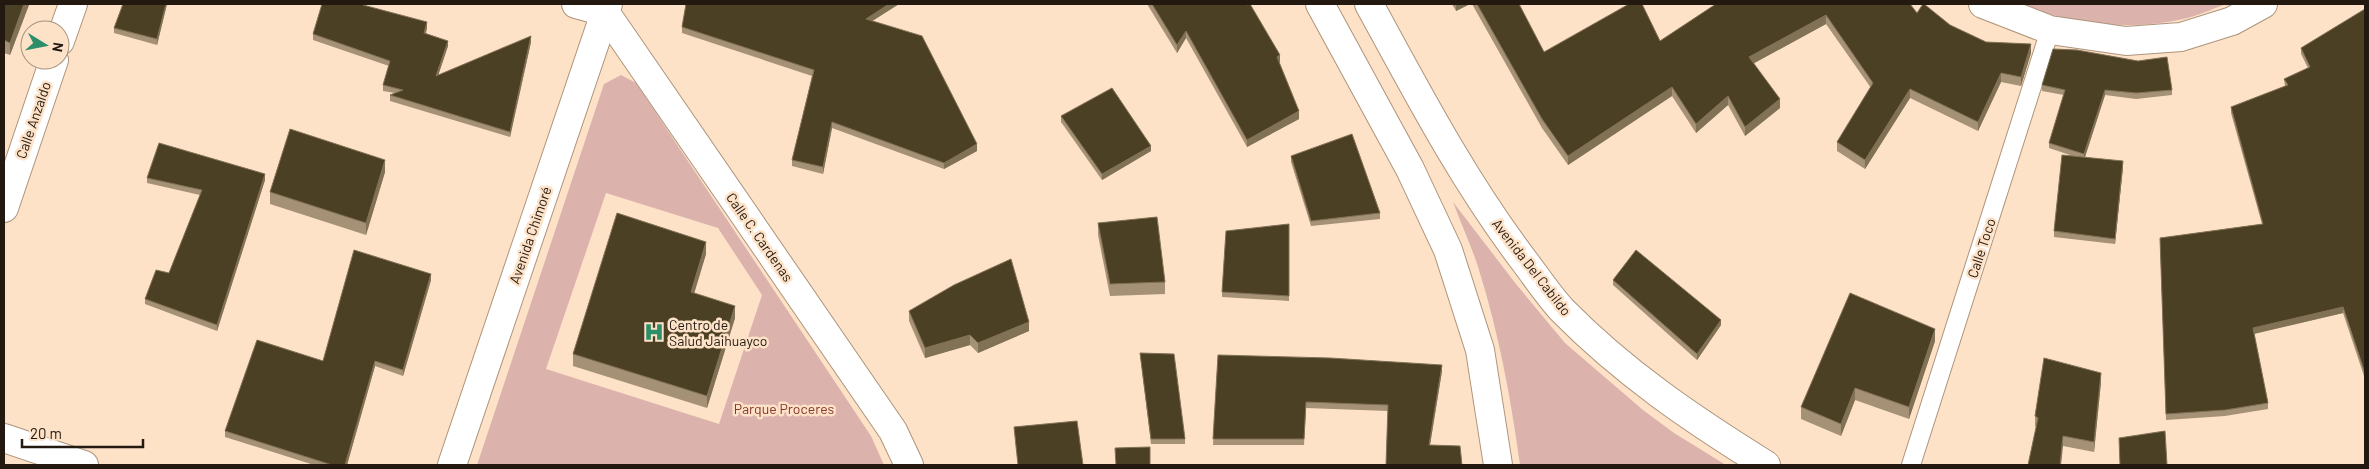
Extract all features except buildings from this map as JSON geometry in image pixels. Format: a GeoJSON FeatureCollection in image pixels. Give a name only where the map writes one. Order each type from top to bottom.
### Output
{"type":"FeatureCollection","features":[{"type":"Feature","properties":{"kind":"street"},"geometry":{"type":"LineString","coordinates":[[67,20],[73,4]]}},
{"type":"Feature","properties":{"kind":"street"},"geometry":{"type":"LineString","coordinates":[[576,4],[606,8]]}},
{"type":"Feature","properties":{"kind":"street"},"geometry":{"type":"LineString","coordinates":[[1320,4],[1410,169],[1448,250],[1480,350],[1498,465]]}},
{"type":"Feature","properties":{"kind":"street","name":"Avenida Del Cabildo"},"geometry":{"type":"LineString","coordinates":[[1369,4],[1445,142],[1502,232],[1561,309],[1632,375],[1708,429],[1766,465]]}},
{"type":"Feature","properties":{"kind":"street"},"geometry":{"type":"LineString","coordinates":[[1983,4],[2050,30],[2126,40],[2182,36],[2232,21],[2263,4]]}},
{"type":"Feature","properties":{"kind":"street","name":"Avenida Chimoré"},"geometry":{"type":"LineString","coordinates":[[452,465],[606,8]]}},
{"type":"Feature","properties":{"kind":"street","name":"Calle C. Cardenas"},"geometry":{"type":"LineString","coordinates":[[606,8],[893,431],[909,465]]}},
{"type":"Feature","properties":{"kind":"street","name":"Calle Anzaldo"},"geometry":{"type":"LineString","coordinates":[[4,208],[51,70]]}},
{"type":"Feature","properties":{"kind":"street"},"geometry":{"type":"LineString","coordinates":[[4,438],[84,465]]}},
{"type":"Feature","properties":{"kind":"lane","name":"Calle Toco"},"geometry":{"type":"LineString","coordinates":[[1911,465],[2050,30]]}},
{"type":"Feature","properties":{"kind":"green space"},"geometry":{"type":"Polygon","coordinates":[[[2022,4],[2226,4],[2183,19],[2143,25],[2122,25],[2101,24],[2061,17],[2022,4]]]}},
{"type":"Feature","properties":{"kind":"green space","name":"Parque Proceres"},"geometry":{"type":"Polygon","coordinates":[[[621,75],[636,83],[871,436],[884,465],[477,465],[604,84],[621,75]],[[606,193],[546,369],[719,424],[762,295],[718,228],[606,193]]]}},
{"type":"Feature","properties":{"kind":"green space"},"geometry":{"type":"Polygon","coordinates":[[[1453,202],[1516,284],[1565,343],[1643,410],[1674,433],[1726,465],[1520,465],[1513,416],[1493,318],[1476,261],[1453,202]]]}},
{"type":"Feature","properties":{"kind":"place","name":"Centro de Salud Jaihuayco"},"geometry":{"type":"Point","coordinates":[654,332]}}]}
